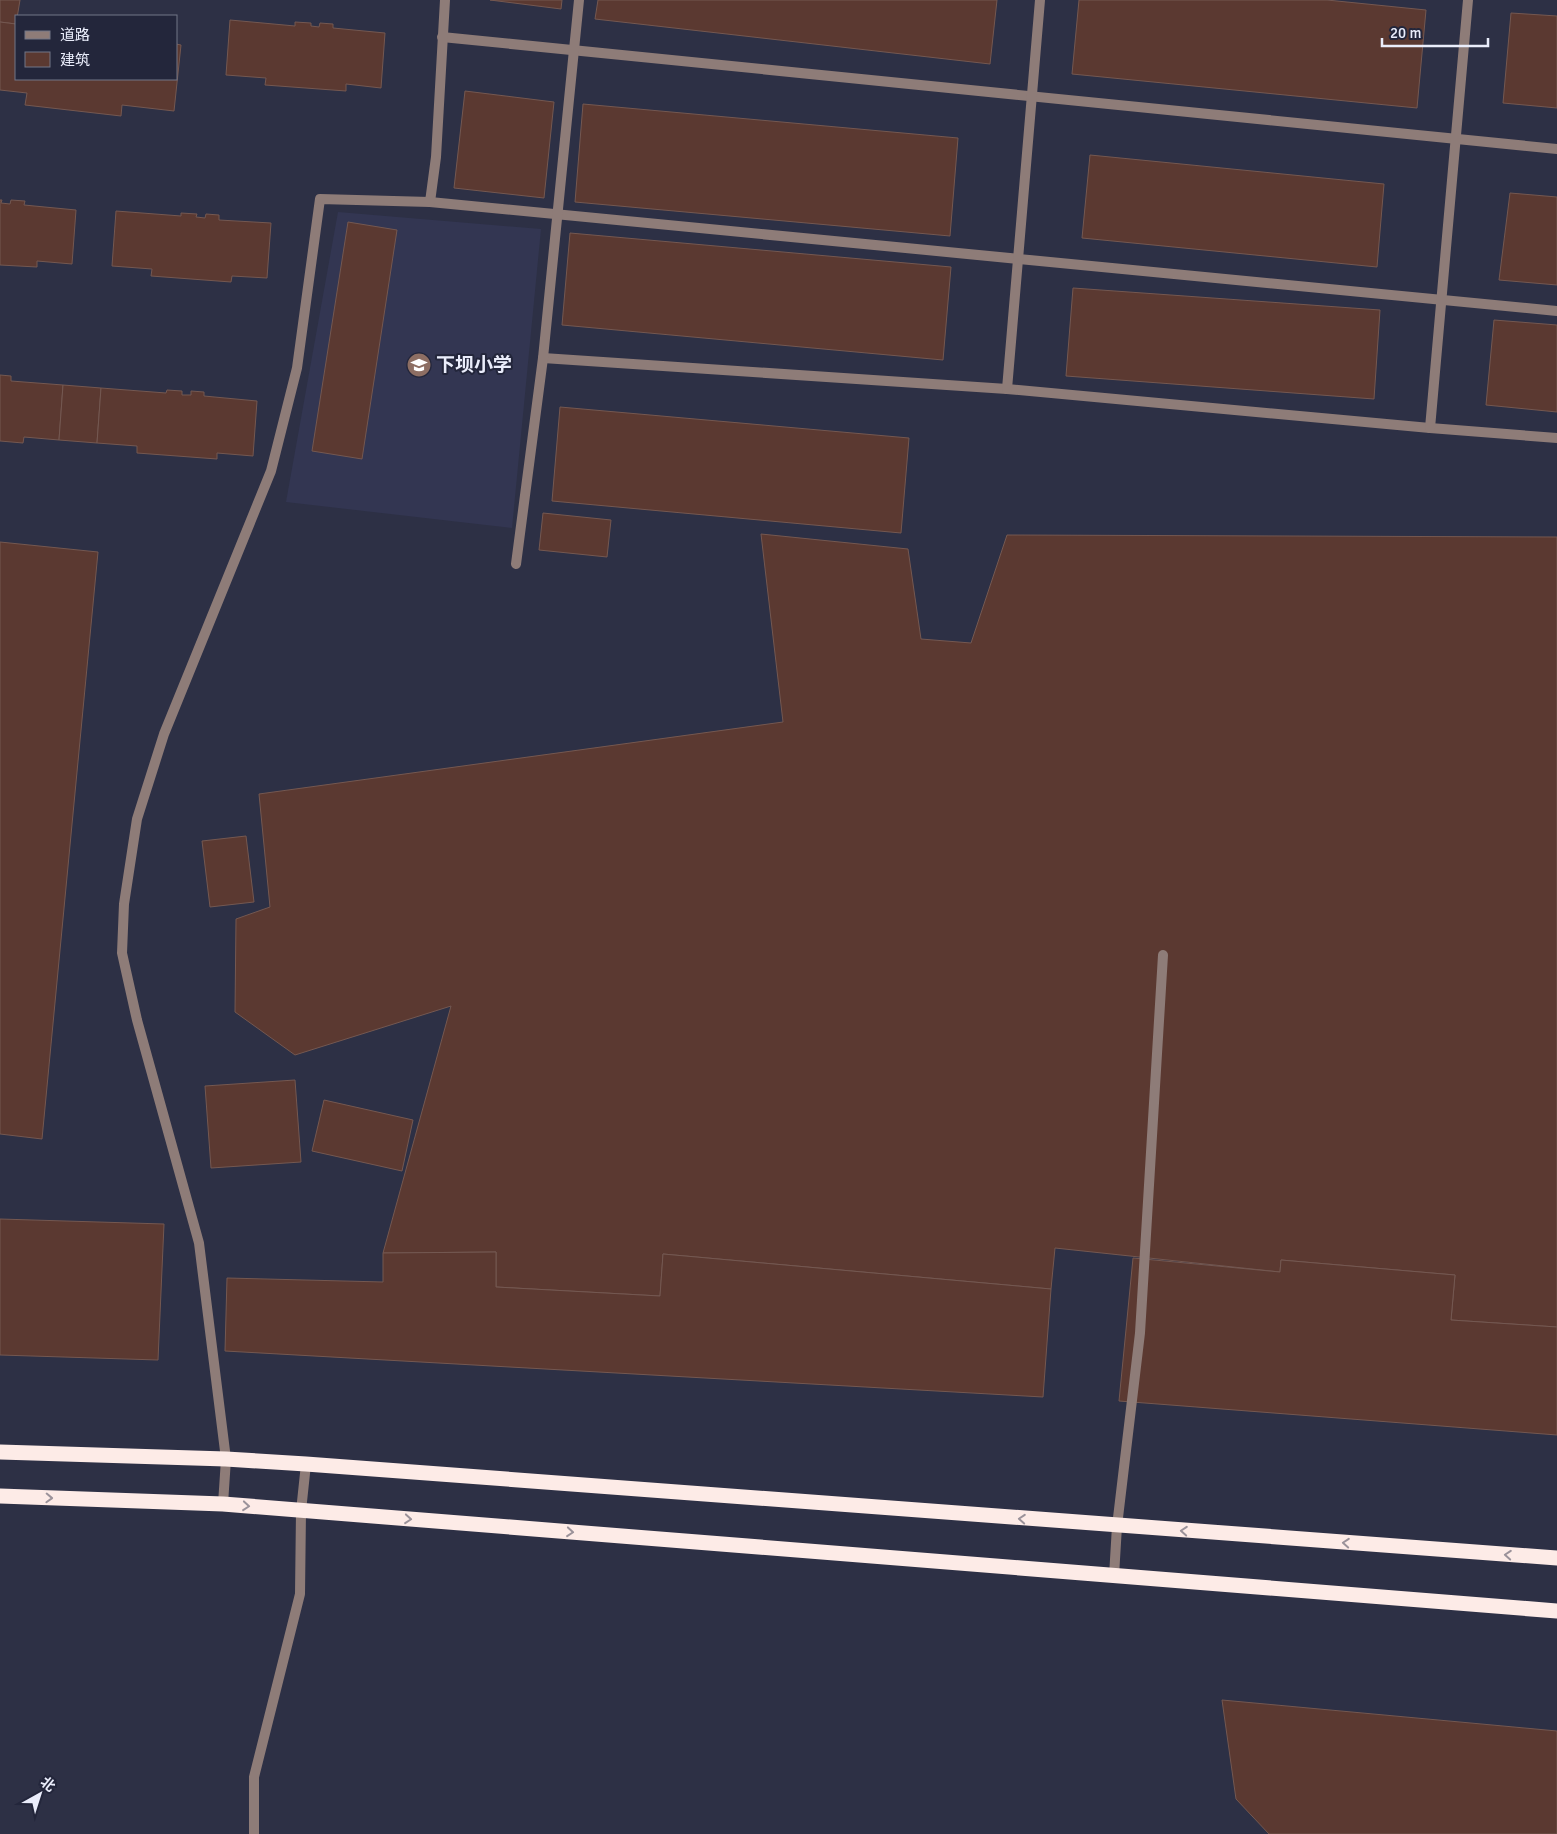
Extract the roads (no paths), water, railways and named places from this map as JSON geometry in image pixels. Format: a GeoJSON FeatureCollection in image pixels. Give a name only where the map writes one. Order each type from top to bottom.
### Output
{"type":"FeatureCollection","features":[{"type":"Feature","properties":{"kind":"highway"},"geometry":{"type":"LineString","coordinates":[[0,1452],[226,1459],[306,1464],[1557,1558]]}},
{"type":"Feature","properties":{"kind":"highway"},"geometry":{"type":"LineString","coordinates":[[0,1496],[223,1504],[1557,1611]]}},
{"type":"Feature","properties":{"kind":"street"},"geometry":{"type":"LineString","coordinates":[[430,202],[436,157],[445,0]]}},
{"type":"Feature","properties":{"kind":"street"},"geometry":{"type":"LineString","coordinates":[[516,564],[543,358],[579,0]]}},
{"type":"Feature","properties":{"kind":"street"},"geometry":{"type":"LineString","coordinates":[[1007,389],[1040,0]]}},
{"type":"Feature","properties":{"kind":"street"},"geometry":{"type":"LineString","coordinates":[[1430,428],[1468,0]]}},
{"type":"Feature","properties":{"kind":"street"},"geometry":{"type":"LineString","coordinates":[[442,37],[1557,149]]}},
{"type":"Feature","properties":{"kind":"street"},"geometry":{"type":"LineString","coordinates":[[223,1504],[226,1459],[199,1243],[137,1020],[122,953],[124,904],[137,819],[164,734],[272,471],[296,368],[320,199],[430,202],[1557,311]]}},
{"type":"Feature","properties":{"kind":"street"},"geometry":{"type":"LineString","coordinates":[[543,358],[1007,389],[1557,438]]}},
{"type":"Feature","properties":{"kind":"street"},"geometry":{"type":"LineString","coordinates":[[1114,1576],[1117,1526],[1140,1333],[1163,955]]}},
{"type":"Feature","properties":{"kind":"street"},"geometry":{"type":"LineString","coordinates":[[254,1834],[254,1777],[300,1594],[302,1511],[306,1464]]}},
{"type":"Feature","properties":{"kind":"place","name":"下坝小学"},"geometry":{"type":"Point","coordinates":[419,365]}}]}
